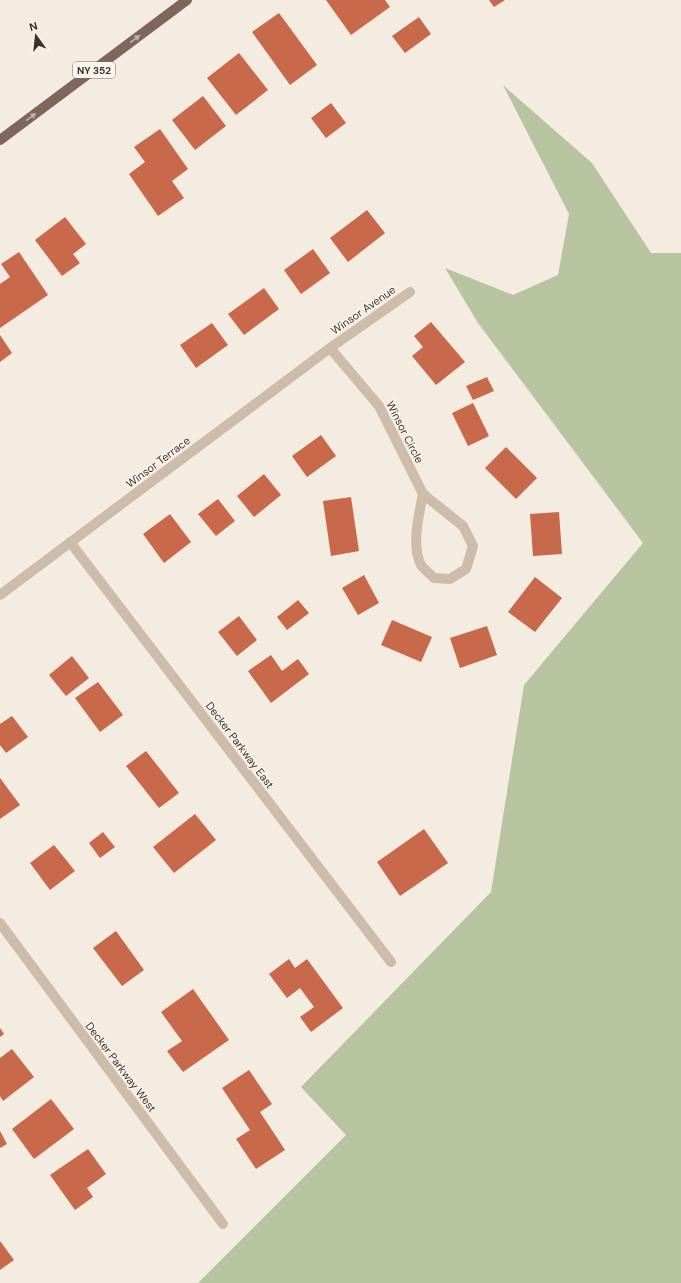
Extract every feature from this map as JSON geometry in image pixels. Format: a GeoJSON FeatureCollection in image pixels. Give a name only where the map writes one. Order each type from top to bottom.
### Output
{"type":"FeatureCollection","features":[{"type":"Feature","properties":{"kind":"main road","name":"NY 352"},"geometry":{"type":"LineString","coordinates":[[0,140],[187,0]]}},
{"type":"Feature","properties":{"kind":"street","name":"Winsor Avenue"},"geometry":{"type":"LineString","coordinates":[[330,348],[410,292]]}},
{"type":"Feature","properties":{"kind":"street","name":"Winsor Circle"},"geometry":{"type":"LineString","coordinates":[[330,348],[379,406],[423,494],[463,526],[473,546],[466,569],[450,579],[434,578],[421,565],[416,547],[423,494]]}},
{"type":"Feature","properties":{"kind":"street","name":"Winsor Terrace"},"geometry":{"type":"LineString","coordinates":[[0,595],[330,348]]}},
{"type":"Feature","properties":{"kind":"street","name":"Decker Parkway East"},"geometry":{"type":"LineString","coordinates":[[70,542],[391,962]]}},
{"type":"Feature","properties":{"kind":"street","name":"Decker Parkway West"},"geometry":{"type":"LineString","coordinates":[[0,923],[223,1224]]}},
{"type":"Feature","properties":{"kind":"green space"},"geometry":{"type":"Polygon","coordinates":[[[503,85],[592,163],[651,253],[681,253],[681,1283],[198,1283],[346,1135],[301,1087],[491,892],[524,685],[643,543],[478,323],[445,268],[513,295],[558,275],[569,214],[503,85]]]}},
{"type":"Feature","properties":{"kind":"building"},"geometry":{"type":"Polygon","coordinates":[[[326,0],[385,0],[390,7],[351,35],[326,0]]]}},
{"type":"Feature","properties":{"kind":"building"},"geometry":{"type":"Polygon","coordinates":[[[489,0],[505,0],[494,7],[489,0]]]}},
{"type":"Feature","properties":{"kind":"building"},"geometry":{"type":"Polygon","coordinates":[[[279,13],[317,65],[290,85],[252,32],[279,13]]]}},
{"type":"Feature","properties":{"kind":"building"},"geometry":{"type":"Polygon","coordinates":[[[419,17],[431,34],[405,53],[392,36],[419,17]]]}},
{"type":"Feature","properties":{"kind":"building"},"geometry":{"type":"Polygon","coordinates":[[[239,53],[268,90],[236,115],[207,78],[239,53]]]}},
{"type":"Feature","properties":{"kind":"building"},"geometry":{"type":"Polygon","coordinates":[[[203,96],[226,126],[195,150],[172,120],[203,96]]]}},
{"type":"Feature","properties":{"kind":"building"},"geometry":{"type":"Polygon","coordinates":[[[331,103],[346,123],[326,138],[311,118],[331,103]]]}},
{"type":"Feature","properties":{"kind":"building"},"geometry":{"type":"Polygon","coordinates":[[[160,129],[188,169],[172,181],[184,198],[158,216],[129,174],[145,162],[134,147],[160,129]]]}},
{"type":"Feature","properties":{"kind":"building"},"geometry":{"type":"Polygon","coordinates":[[[367,210],[385,233],[348,262],[330,238],[367,210]]]}},
{"type":"Feature","properties":{"kind":"building"},"geometry":{"type":"Polygon","coordinates":[[[65,217],[86,244],[73,254],[80,263],[62,276],[35,240],[65,217]]]}},
{"type":"Feature","properties":{"kind":"building"},"geometry":{"type":"Polygon","coordinates":[[[313,249],[330,273],[301,294],[284,270],[313,249]]]}},
{"type":"Feature","properties":{"kind":"building"},"geometry":{"type":"Polygon","coordinates":[[[19,252],[48,295],[0,328],[0,284],[10,277],[1,264],[19,252]]]}},
{"type":"Feature","properties":{"kind":"building"},"geometry":{"type":"Polygon","coordinates":[[[264,288],[279,309],[244,335],[228,314],[264,288]]]}},
{"type":"Feature","properties":{"kind":"building"},"geometry":{"type":"Polygon","coordinates":[[[431,322],[465,362],[436,385],[412,356],[423,347],[414,336],[431,322]]]}},
{"type":"Feature","properties":{"kind":"building"},"geometry":{"type":"Polygon","coordinates":[[[212,323],[228,345],[196,368],[180,345],[212,323]]]}},
{"type":"Feature","properties":{"kind":"building"},"geometry":{"type":"Polygon","coordinates":[[[0,335],[12,353],[0,362],[0,335]]]}},
{"type":"Feature","properties":{"kind":"building"},"geometry":{"type":"Polygon","coordinates":[[[487,377],[494,391],[473,400],[466,386],[487,377]]]}},
{"type":"Feature","properties":{"kind":"building"},"geometry":{"type":"Polygon","coordinates":[[[473,403],[489,436],[468,446],[452,413],[473,403]]]}},
{"type":"Feature","properties":{"kind":"building"},"geometry":{"type":"Polygon","coordinates":[[[321,435],[336,456],[307,477],[292,456],[321,435]]]}},
{"type":"Feature","properties":{"kind":"building"},"geometry":{"type":"Polygon","coordinates":[[[506,447],[537,478],[516,499],[485,468],[506,447]]]}},
{"type":"Feature","properties":{"kind":"building"},"geometry":{"type":"Polygon","coordinates":[[[264,474],[281,495],[254,517],[237,496],[264,474]]]}},
{"type":"Feature","properties":{"kind":"building"},"geometry":{"type":"Polygon","coordinates":[[[351,497],[359,551],[331,556],[323,501],[351,497]]]}},
{"type":"Feature","properties":{"kind":"building"},"geometry":{"type":"Polygon","coordinates":[[[218,499],[235,521],[216,536],[198,514],[218,499]]]}},
{"type":"Feature","properties":{"kind":"building"},"geometry":{"type":"Polygon","coordinates":[[[559,512],[562,554],[533,556],[530,514],[559,512]]]}},
{"type":"Feature","properties":{"kind":"building"},"geometry":{"type":"Polygon","coordinates":[[[170,514],[191,542],[164,563],[143,534],[170,514]]]}},
{"type":"Feature","properties":{"kind":"building"},"geometry":{"type":"Polygon","coordinates":[[[364,575],[379,603],[358,615],[342,588],[364,575]]]}},
{"type":"Feature","properties":{"kind":"building"},"geometry":{"type":"Polygon","coordinates":[[[535,577],[562,598],[535,632],[508,612],[535,577]]]}},
{"type":"Feature","properties":{"kind":"building"},"geometry":{"type":"Polygon","coordinates":[[[298,600],[309,613],[287,630],[277,617],[298,600]]]}},
{"type":"Feature","properties":{"kind":"building"},"geometry":{"type":"Polygon","coordinates":[[[239,616],[257,640],[237,656],[218,632],[239,616]]]}},
{"type":"Feature","properties":{"kind":"building"},"geometry":{"type":"Polygon","coordinates":[[[392,620],[432,637],[421,662],[381,645],[392,620]]]}},
{"type":"Feature","properties":{"kind":"building"},"geometry":{"type":"Polygon","coordinates":[[[487,626],[497,655],[460,668],[450,638],[487,626]]]}},
{"type":"Feature","properties":{"kind":"building"},"geometry":{"type":"Polygon","coordinates":[[[271,655],[282,671],[298,659],[309,674],[271,703],[248,671],[271,655]]]}},
{"type":"Feature","properties":{"kind":"building"},"geometry":{"type":"Polygon","coordinates":[[[72,656],[89,678],[66,696],[49,675],[72,656]]]}},
{"type":"Feature","properties":{"kind":"building"},"geometry":{"type":"Polygon","coordinates":[[[98,682],[123,715],[100,732],[75,698],[98,682]]]}},
{"type":"Feature","properties":{"kind":"building"},"geometry":{"type":"Polygon","coordinates":[[[12,716],[28,737],[6,753],[0,745],[0,724],[12,716]]]}},
{"type":"Feature","properties":{"kind":"building"},"geometry":{"type":"Polygon","coordinates":[[[146,751],[179,793],[159,808],[126,766],[146,751]]]}},
{"type":"Feature","properties":{"kind":"building"},"geometry":{"type":"Polygon","coordinates":[[[0,778],[20,805],[0,819],[0,778]]]}},
{"type":"Feature","properties":{"kind":"building"},"geometry":{"type":"Polygon","coordinates":[[[195,814],[216,840],[174,873],[153,847],[195,814]]]}},
{"type":"Feature","properties":{"kind":"building"},"geometry":{"type":"Polygon","coordinates":[[[424,829],[448,863],[400,896],[377,862],[424,829]]]}},
{"type":"Feature","properties":{"kind":"building"},"geometry":{"type":"Polygon","coordinates":[[[103,832],[115,847],[100,858],[89,843],[103,832]]]}},
{"type":"Feature","properties":{"kind":"building"},"geometry":{"type":"Polygon","coordinates":[[[54,845],[75,871],[50,890],[30,863],[54,845]]]}},
{"type":"Feature","properties":{"kind":"building"},"geometry":{"type":"Polygon","coordinates":[[[116,931],[144,970],[122,986],[93,948],[116,931]]]}},
{"type":"Feature","properties":{"kind":"building"},"geometry":{"type":"Polygon","coordinates":[[[289,959],[295,968],[307,959],[343,1008],[311,1032],[300,1017],[314,1007],[300,988],[287,998],[269,974],[289,959]]]}},
{"type":"Feature","properties":{"kind":"building"},"geometry":{"type":"Polygon","coordinates":[[[193,989],[229,1040],[183,1072],[167,1051],[182,1041],[161,1012],[193,989]]]}},
{"type":"Feature","properties":{"kind":"building"},"geometry":{"type":"Polygon","coordinates":[[[0,1028],[4,1034],[0,1037],[0,1028]]]}},
{"type":"Feature","properties":{"kind":"building"},"geometry":{"type":"Polygon","coordinates":[[[12,1049],[34,1077],[3,1101],[0,1096],[0,1058],[12,1049]]]}},
{"type":"Feature","properties":{"kind":"building"},"geometry":{"type":"Polygon","coordinates":[[[249,1070],[272,1104],[260,1112],[285,1150],[256,1169],[236,1139],[250,1130],[222,1088],[249,1070]]]}},
{"type":"Feature","properties":{"kind":"building"},"geometry":{"type":"Polygon","coordinates":[[[51,1099],[74,1129],[34,1159],[12,1129],[51,1099]]]}},
{"type":"Feature","properties":{"kind":"building"},"geometry":{"type":"Polygon","coordinates":[[[0,1131],[7,1144],[0,1148],[0,1131]]]}},
{"type":"Feature","properties":{"kind":"building"},"geometry":{"type":"Polygon","coordinates":[[[88,1149],[106,1174],[87,1188],[93,1197],[75,1210],[50,1175],[88,1149]]]}},
{"type":"Feature","properties":{"kind":"building"},"geometry":{"type":"Polygon","coordinates":[[[0,1241],[14,1260],[0,1270],[0,1241]]]}}]}
